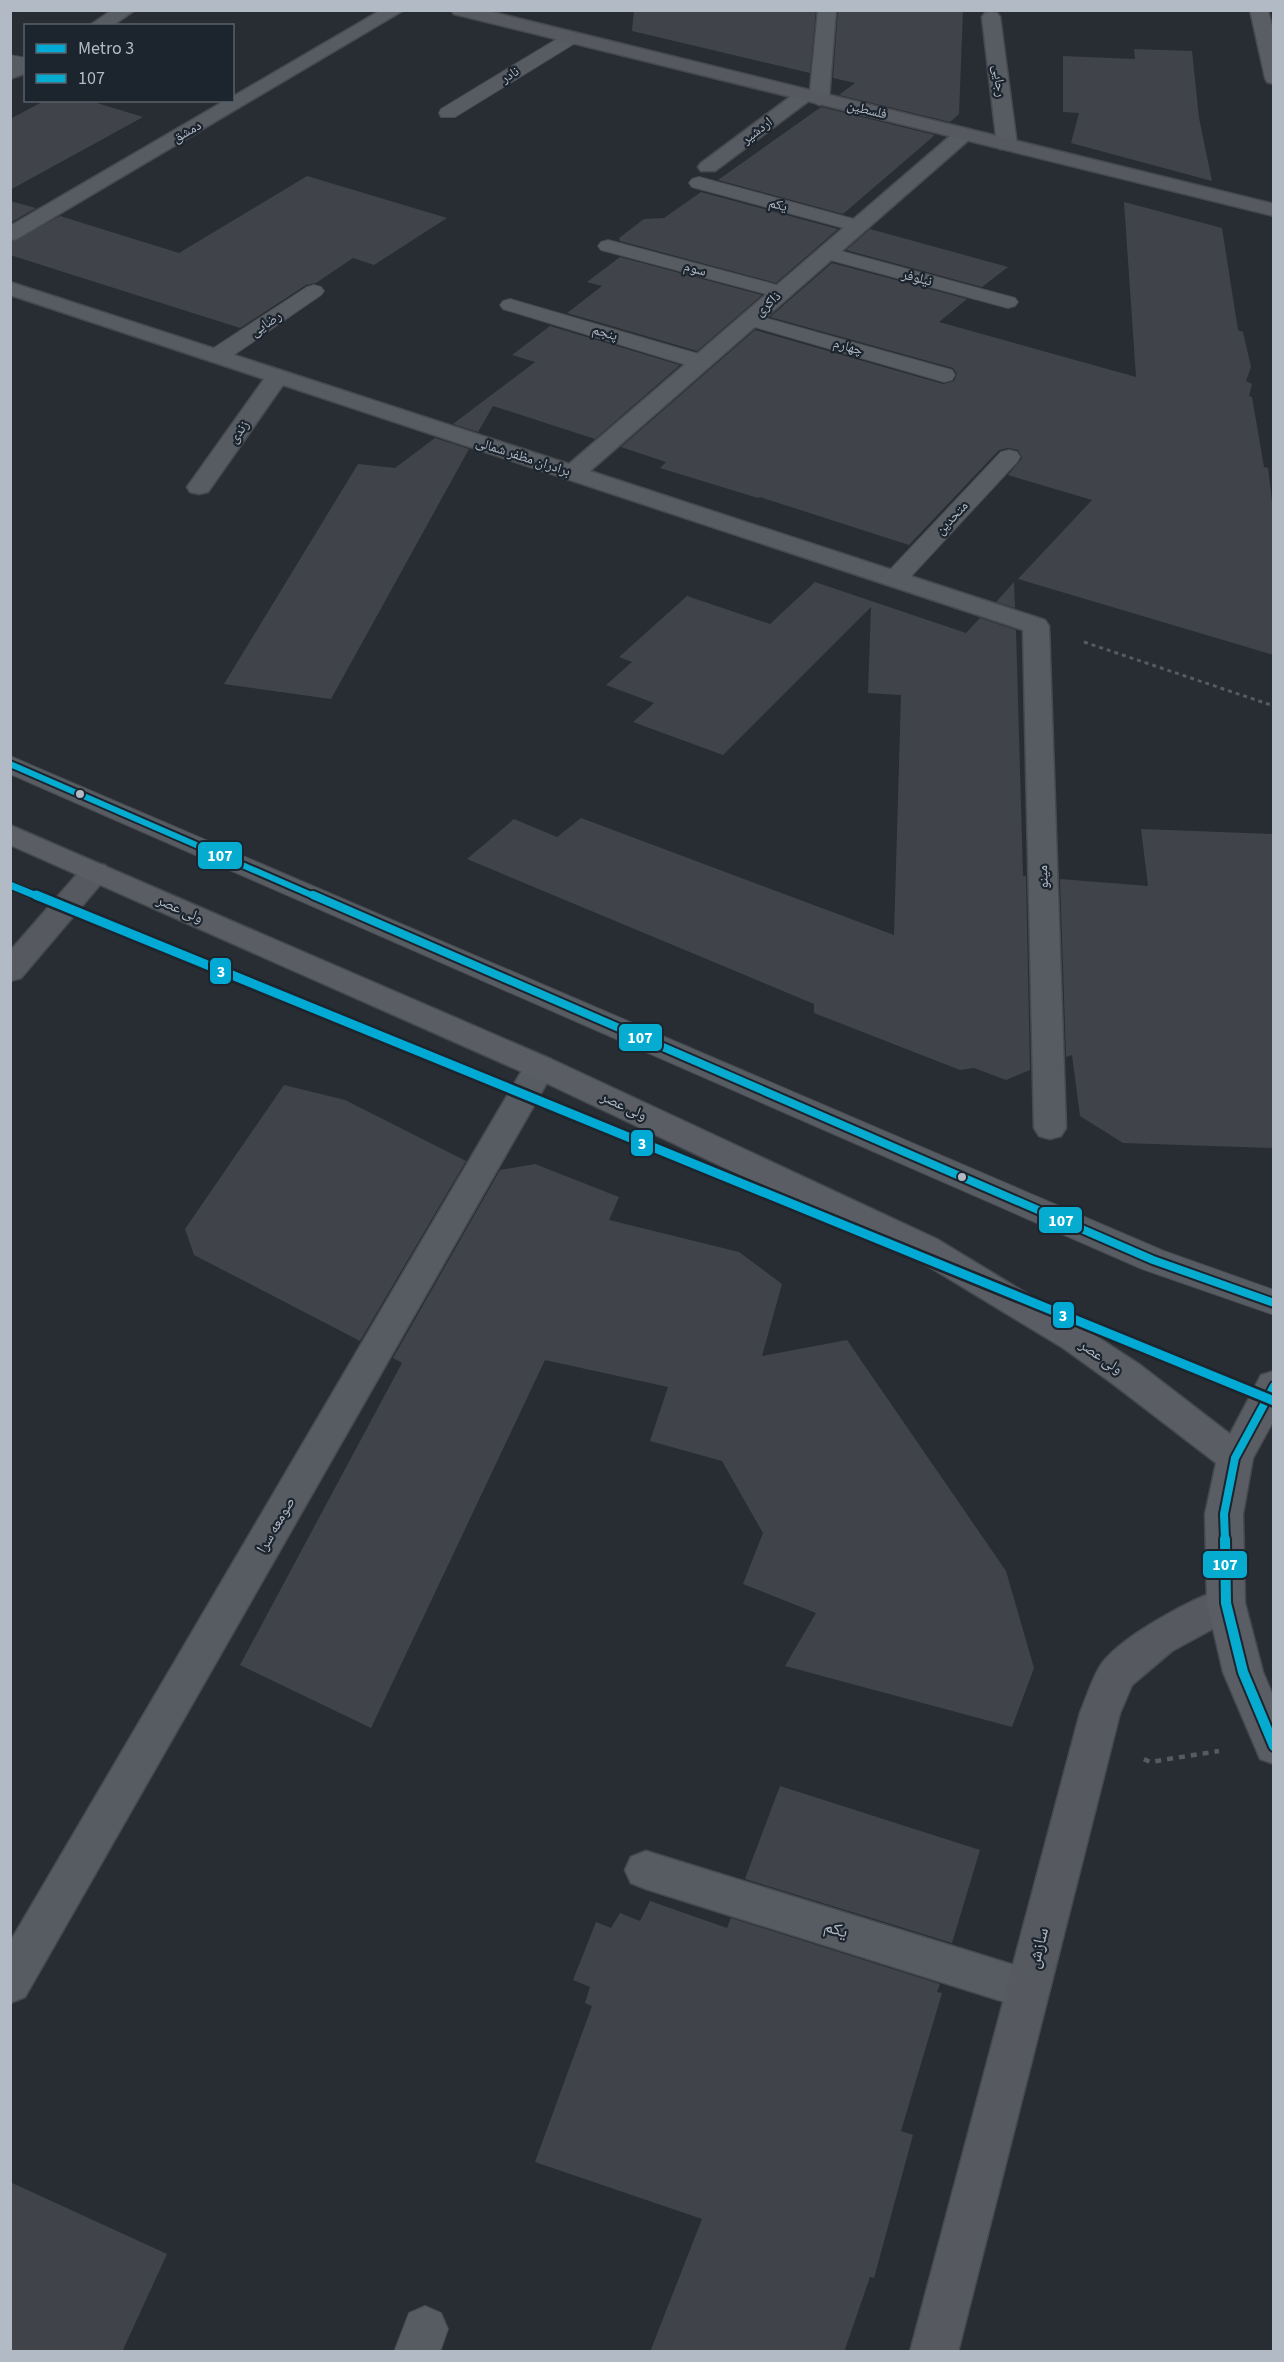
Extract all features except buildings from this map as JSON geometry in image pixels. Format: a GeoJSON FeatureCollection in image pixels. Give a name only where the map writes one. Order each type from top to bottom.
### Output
{"type":"FeatureCollection","features":[{"type":"Feature","properties":{"kind":"main road","name":"فلسطین"},"geometry":{"type":"LineString","coordinates":[[460,10],[1274,210]]}},
{"type":"Feature","properties":{"kind":"main road"},"geometry":{"type":"LineString","coordinates":[[1259,10],[1274,78]]}},
{"type":"Feature","properties":{"kind":"main road","name":"ولی عصر"},"geometry":{"type":"LineString","coordinates":[[10,834],[540,1067],[925,1248],[1029,1309],[1084,1345],[1126,1374],[1235,1458]]}},
{"type":"Feature","properties":{"kind":"main road"},"geometry":{"type":"LineString","coordinates":[[10,971],[95,872]]}},
{"type":"Feature","properties":{"kind":"main road"},"geometry":{"type":"LineString","coordinates":[[1272,1745],[1243,1672],[1226,1603],[1224,1514],[1235,1458],[1274,1385]]}},
{"type":"Feature","properties":{"kind":"main road","name":"سازش"},"geometry":{"type":"LineString","coordinates":[[934,2352],[1100,1713],[1117,1674],[1158,1639],[1226,1603]]}},
{"type":"Feature","properties":{"kind":"street"},"geometry":{"type":"LineString","coordinates":[[102,24],[126,10]]}},
{"type":"Feature","properties":{"kind":"street","name":"دمشق"},"geometry":{"type":"LineString","coordinates":[[10,236],[395,10]]}},
{"type":"Feature","properties":{"kind":"street"},"geometry":{"type":"LineString","coordinates":[[812,97],[827,10]]}},
{"type":"Feature","properties":{"kind":"street","name":"رجایی"},"geometry":{"type":"LineString","coordinates":[[991,17],[1007,145]]}},
{"type":"Feature","properties":{"kind":"street"},"geometry":{"type":"LineString","coordinates":[[10,73],[24,65]]}},
{"type":"Feature","properties":{"kind":"street","name":"اردشیر"},"geometry":{"type":"LineString","coordinates":[[704,175],[812,97]]}},
{"type":"Feature","properties":{"kind":"street","name":"ذاکری"},"geometry":{"type":"LineString","coordinates":[[573,473],[963,134]]}},
{"type":"Feature","properties":{"kind":"street","name":"برادران مظفر شمالی"},"geometry":{"type":"LineString","coordinates":[[10,288],[1036,626]]}},
{"type":"Feature","properties":{"kind":"street","name":"زندی"},"geometry":{"type":"LineString","coordinates":[[200,487],[278,376]]}},
{"type":"Feature","properties":{"kind":"street","name":"مینو"},"geometry":{"type":"LineString","coordinates":[[1036,626],[1050,1128]]}},
{"type":"Feature","properties":{"kind":"street","name":"صومعه سرا"},"geometry":{"type":"LineString","coordinates":[[10,1983],[540,1067]]}},
{"type":"Feature","properties":{"kind":"street","name":"یکم"},"geometry":{"type":"LineString","coordinates":[[646,1870],[1027,1989]]}},
{"type":"Feature","properties":{"kind":"lane","name":"نادر"},"geometry":{"type":"LineString","coordinates":[[448,113],[571,38]]}},
{"type":"Feature","properties":{"kind":"lane","name":"یکم"},"geometry":{"type":"LineString","coordinates":[[704,175],[858,226]]}},
{"type":"Feature","properties":{"kind":"lane","name":"سوم"},"geometry":{"type":"LineString","coordinates":[[608,246],[782,292]]}},
{"type":"Feature","properties":{"kind":"lane","name":"نیلوفر"},"geometry":{"type":"LineString","coordinates":[[826,253],[1008,302]]}},
{"type":"Feature","properties":{"kind":"lane","name":"رضایی"},"geometry":{"type":"LineString","coordinates":[[217,356],[314,291]]}},
{"type":"Feature","properties":{"kind":"lane","name":"پنجم"},"geometry":{"type":"LineString","coordinates":[[510,305],[701,362]]}},
{"type":"Feature","properties":{"kind":"lane","name":"چهارم"},"geometry":{"type":"LineString","coordinates":[[751,320],[944,375]]}},
{"type":"Feature","properties":{"kind":"lane","name":"متحدین"},"geometry":{"type":"LineString","coordinates":[[894,579],[1009,457]]}},
{"type":"Feature","properties":{"kind":"lane"},"geometry":{"type":"LineString","coordinates":[[10,764],[1142,1255],[1274,1303]]}},
{"type":"Feature","properties":{"kind":"path"},"geometry":{"type":"LineString","coordinates":[[1036,626],[1274,706]]}},
{"type":"Feature","properties":{"kind":"path"},"geometry":{"type":"LineString","coordinates":[[1150,1762],[1272,1745]]}},
{"type":"Feature","properties":{"kind":"metro line","name":"3"},"geometry":{"type":"LineString","coordinates":[[10,885],[1274,1401]]}},
{"type":"Feature","properties":{"kind":"transit line","name":"107"},"geometry":{"type":"LineString","coordinates":[[10,764],[1153,1260],[1274,1303]]}},
{"type":"Feature","properties":{"kind":"transit line","name":"107"},"geometry":{"type":"LineString","coordinates":[[1274,1386],[1235,1458],[1224,1514],[1226,1603],[1243,1672],[1274,1746]]}}]}
